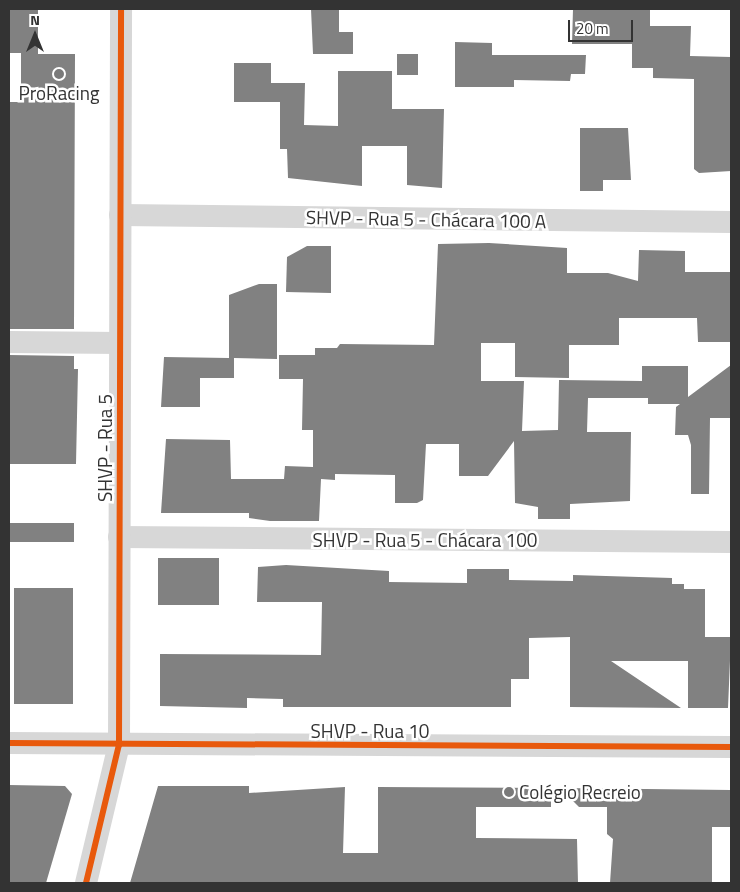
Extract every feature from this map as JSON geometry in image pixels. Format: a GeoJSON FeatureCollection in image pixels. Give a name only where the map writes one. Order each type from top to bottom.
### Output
{"type":"FeatureCollection","features":[{"type":"Feature","properties":{"kind":"street","name":"SHVP - Rua 5"},"geometry":{"type":"LineString","coordinates":[[86,883],[118,745],[121,9]]}},
{"type":"Feature","properties":{"kind":"street","name":"SHVP - Rua 5 - Chácara 100 A"},"geometry":{"type":"LineString","coordinates":[[120,215],[731,222]]}},
{"type":"Feature","properties":{"kind":"street"},"geometry":{"type":"LineString","coordinates":[[9,342],[120,344]]}},
{"type":"Feature","properties":{"kind":"street","name":"SHVP - Rua 5 - Chácara 100"},"geometry":{"type":"LineString","coordinates":[[119,537],[731,542]]}},
{"type":"Feature","properties":{"kind":"street","name":"SHVP - Rua 10"},"geometry":{"type":"LineString","coordinates":[[9,743],[731,747]]}},
{"type":"Feature","properties":{"kind":"building"},"geometry":{"type":"Polygon","coordinates":[[[9,9],[38,9],[38,54],[75,54],[74,329],[10,329],[9,102],[21,102],[21,53],[9,53],[9,9]]]}},
{"type":"Feature","properties":{"kind":"building"},"geometry":{"type":"Polygon","coordinates":[[[311,9],[339,9],[339,32],[353,32],[353,54],[313,54],[311,9]]]}},
{"type":"Feature","properties":{"kind":"building"},"geometry":{"type":"Polygon","coordinates":[[[573,9],[650,9],[650,26],[691,26],[690,56],[731,57],[731,171],[699,173],[694,169],[694,79],[653,78],[653,68],[632,68],[632,44],[572,44],[573,9]]]}},
{"type":"Feature","properties":{"kind":"building"},"geometry":{"type":"Polygon","coordinates":[[[455,42],[492,43],[492,55],[586,55],[585,74],[571,74],[570,81],[514,80],[514,87],[455,87],[455,42]]]}},
{"type":"Feature","properties":{"kind":"building"},"geometry":{"type":"Polygon","coordinates":[[[397,54],[418,54],[418,75],[397,75],[397,54]]]}},
{"type":"Feature","properties":{"kind":"building"},"geometry":{"type":"Polygon","coordinates":[[[234,63],[271,63],[271,83],[305,83],[304,125],[338,126],[338,71],[392,71],[392,109],[444,109],[442,188],[407,185],[407,146],[362,146],[362,186],[288,178],[287,149],[280,149],[280,102],[234,102],[234,63]]]}},
{"type":"Feature","properties":{"kind":"building"},"geometry":{"type":"Polygon","coordinates":[[[580,128],[628,128],[631,180],[603,180],[603,191],[580,191],[580,128]]]}},
{"type":"Feature","properties":{"kind":"building"},"geometry":{"type":"Polygon","coordinates":[[[489,243],[567,248],[567,273],[608,273],[638,281],[639,250],[685,251],[685,272],[731,272],[731,342],[698,342],[697,318],[619,318],[619,345],[569,345],[569,378],[515,377],[515,343],[481,343],[481,381],[524,381],[522,431],[558,430],[559,380],[642,381],[642,366],[688,366],[688,397],[731,365],[731,418],[710,418],[709,494],[691,494],[691,445],[688,435],[675,435],[676,407],[680,404],[648,404],[648,398],[588,398],[587,432],[631,432],[630,501],[570,504],[570,519],[538,519],[538,507],[515,503],[514,441],[488,476],[459,476],[459,444],[426,444],[423,500],[417,503],[395,503],[395,475],[335,474],[335,480],[321,479],[319,521],[270,521],[249,518],[249,513],[161,513],[166,439],[230,440],[231,479],[284,479],[285,466],[313,467],[313,430],[302,430],[303,379],[279,379],[279,355],[315,355],[315,348],[337,348],[340,344],[434,345],[438,244],[489,243]]]}},
{"type":"Feature","properties":{"kind":"building"},"geometry":{"type":"Polygon","coordinates":[[[307,246],[331,246],[331,293],[286,292],[287,257],[307,246]]]}},
{"type":"Feature","properties":{"kind":"building"},"geometry":{"type":"Polygon","coordinates":[[[259,284],[277,284],[277,359],[234,358],[234,378],[200,378],[200,407],[161,407],[164,357],[229,358],[229,295],[259,284]]]}},
{"type":"Feature","properties":{"kind":"building"},"geometry":{"type":"Polygon","coordinates":[[[9,355],[74,356],[74,369],[78,369],[76,464],[9,464],[9,355]]]}},
{"type":"Feature","properties":{"kind":"building"},"geometry":{"type":"Polygon","coordinates":[[[9,523],[74,523],[74,542],[9,542],[9,523]]]}},
{"type":"Feature","properties":{"kind":"building"},"geometry":{"type":"Polygon","coordinates":[[[158,558],[219,558],[219,605],[158,605],[158,558]]]}},
{"type":"Feature","properties":{"kind":"building"},"geometry":{"type":"Polygon","coordinates":[[[286,565],[389,571],[389,582],[467,583],[467,569],[509,569],[509,580],[573,581],[573,575],[672,578],[672,584],[684,584],[684,589],[705,589],[705,637],[731,637],[728,708],[688,708],[688,661],[611,661],[681,708],[570,707],[570,637],[529,638],[529,679],[511,679],[511,707],[283,707],[283,699],[247,698],[247,708],[160,706],[160,654],[321,655],[322,602],[257,602],[258,567],[286,565]]]}},
{"type":"Feature","properties":{"kind":"building"},"geometry":{"type":"Polygon","coordinates":[[[14,588],[73,588],[73,704],[14,704],[14,588]]]}},
{"type":"Feature","properties":{"kind":"building"},"geometry":{"type":"Polygon","coordinates":[[[9,785],[65,786],[72,794],[46,883],[9,883],[9,785]]]}},
{"type":"Feature","properties":{"kind":"building"},"geometry":{"type":"Polygon","coordinates":[[[158,786],[249,786],[249,793],[345,787],[343,853],[378,853],[378,787],[551,788],[551,807],[476,807],[476,838],[577,839],[578,883],[130,883],[158,786]]]}},
{"type":"Feature","properties":{"kind":"building"},"geometry":{"type":"Polygon","coordinates":[[[560,788],[731,790],[731,827],[712,827],[712,883],[610,883],[613,839],[607,834],[607,807],[579,807],[560,788]]]}},
{"type":"Feature","properties":{"kind":"cycle path"},"geometry":{"type":"LineString","coordinates":[[86,883],[119,745],[121,9]]}},
{"type":"Feature","properties":{"kind":"cycle path"},"geometry":{"type":"LineString","coordinates":[[9,743],[731,747]]}},
{"type":"Feature","properties":{"kind":"place","name":"ProRacing"},"geometry":{"type":"Point","coordinates":[59,74]}},
{"type":"Feature","properties":{"kind":"place","name":"Colégio Recreio"},"geometry":{"type":"Point","coordinates":[509,792]}}]}
